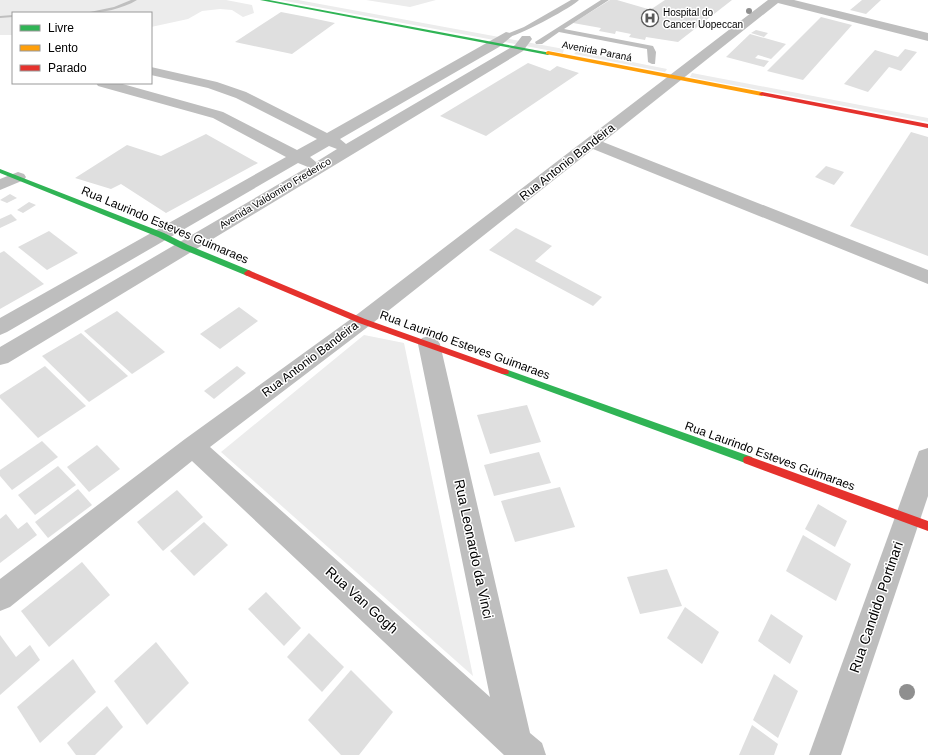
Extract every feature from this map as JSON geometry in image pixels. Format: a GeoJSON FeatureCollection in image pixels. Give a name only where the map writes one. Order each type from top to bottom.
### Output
{"type":"FeatureCollection","features":[{"type":"Feature","properties":{"kind":"main road","name":"Avenida Paraná"},"geometry":{"type":"LineString","coordinates":[[262,0],[501,40],[527,39],[552,44]]}},
{"type":"Feature","properties":{"kind":"main road","name":"Avenida Paraná"},"geometry":{"type":"LineString","coordinates":[[311,0],[501,40],[527,39],[565,56],[678,71],[928,126]]}},
{"type":"Feature","properties":{"kind":"main road"},"geometry":{"type":"LineString","coordinates":[[565,56],[571,48]]}},
{"type":"Feature","properties":{"kind":"main road","name":"Avenida Paraná"},"geometry":{"type":"LineString","coordinates":[[678,71],[701,72]]}},
{"type":"Feature","properties":{"kind":"main road","name":"Rua Laurindo Esteves Guimaraes"},"geometry":{"type":"LineString","coordinates":[[0,172],[18,177],[161,235],[362,321],[918,522]]}},
{"type":"Feature","properties":{"kind":"street","name":"Rua Antonio Bandeira"},"geometry":{"type":"LineString","coordinates":[[0,597],[193,446],[362,321],[592,143],[678,71],[775,0]]}},
{"type":"Feature","properties":{"kind":"street"},"geometry":{"type":"LineString","coordinates":[[781,0],[928,37]]}},
{"type":"Feature","properties":{"kind":"street","name":"Avenida Valdomiro Frederico"},"geometry":{"type":"LineString","coordinates":[[0,357],[347,150],[527,39]]}},
{"type":"Feature","properties":{"kind":"street","name":"Avenida Valdomiro Frederico"},"geometry":{"type":"LineString","coordinates":[[0,327],[329,140],[501,40]]}},
{"type":"Feature","properties":{"kind":"street"},"geometry":{"type":"LineString","coordinates":[[152,71],[212,85],[241,95],[347,150]]}},
{"type":"Feature","properties":{"kind":"street"},"geometry":{"type":"LineString","coordinates":[[107,84],[218,115],[299,157],[317,168]]}},
{"type":"Feature","properties":{"kind":"street"},"geometry":{"type":"LineString","coordinates":[[592,143],[928,276]]}},
{"type":"Feature","properties":{"kind":"street"},"geometry":{"type":"LineString","coordinates":[[0,185],[18,177]]}},
{"type":"Feature","properties":{"kind":"street","name":"Rua Leonardo da Vinci"},"geometry":{"type":"LineString","coordinates":[[429,344],[522,750]]}},
{"type":"Feature","properties":{"kind":"street","name":"Rua Van Gogh"},"geometry":{"type":"LineString","coordinates":[[193,446],[522,750]]}},
{"type":"Feature","properties":{"kind":"street","name":"Rua Candido Portinari"},"geometry":{"type":"LineString","coordinates":[[825,755],[918,522],[928,459]]}},
{"type":"Feature","properties":{"kind":"lane"},"geometry":{"type":"LineString","coordinates":[[527,39],[576,0]]}},
{"type":"Feature","properties":{"kind":"lane"},"geometry":{"type":"LineString","coordinates":[[527,39],[558,30],[606,0]]}},
{"type":"Feature","properties":{"kind":"lane"},"geometry":{"type":"LineString","coordinates":[[558,30],[650,48],[652,52],[652,62]]}},
{"type":"Feature","properties":{"kind":"shaded area"},"geometry":{"type":"Polygon","coordinates":[[[0,0],[226,0],[252,5],[254,13],[243,17],[232,10],[220,9],[202,11],[188,19],[152,27],[152,12],[12,12],[12,35],[0,35],[0,0]]]}},
{"type":"Feature","properties":{"kind":"shaded area"},"geometry":{"type":"Polygon","coordinates":[[[280,0],[298,0],[564,49],[563,53],[280,0]]]}},
{"type":"Feature","properties":{"kind":"shaded area"},"geometry":{"type":"Polygon","coordinates":[[[366,0],[436,0],[410,7],[366,0]]]}},
{"type":"Feature","properties":{"kind":"shaded area"},"geometry":{"type":"Polygon","coordinates":[[[577,51],[667,69],[665,72],[574,54],[577,51]]]}},
{"type":"Feature","properties":{"kind":"shaded area"},"geometry":{"type":"Polygon","coordinates":[[[692,73],[928,118],[928,122],[690,77],[692,73]]]}},
{"type":"Feature","properties":{"kind":"shaded area"},"geometry":{"type":"Polygon","coordinates":[[[364,335],[404,343],[473,676],[221,452],[364,335]]]}},
{"type":"Feature","properties":{"kind":"building"},"geometry":{"type":"Polygon","coordinates":[[[610,0],[617,0],[648,9],[653,8],[665,0],[732,0],[678,42],[646,37],[645,40],[629,37],[631,34],[616,31],[615,34],[599,31],[601,28],[573,23],[610,0]]]}},
{"type":"Feature","properties":{"kind":"building"},"geometry":{"type":"Polygon","coordinates":[[[862,0],[881,0],[866,14],[850,10],[862,0]]]}},
{"type":"Feature","properties":{"kind":"building"},"geometry":{"type":"Polygon","coordinates":[[[281,12],[335,23],[292,54],[235,42],[281,12]]]}},
{"type":"Feature","properties":{"kind":"building"},"geometry":{"type":"Polygon","coordinates":[[[821,17],[852,25],[803,80],[767,71],[821,17]]]}},
{"type":"Feature","properties":{"kind":"building"},"geometry":{"type":"Polygon","coordinates":[[[756,30],[768,33],[764,37],[751,33],[756,30]]]}},
{"type":"Feature","properties":{"kind":"building"},"geometry":{"type":"Polygon","coordinates":[[[750,34],[786,44],[771,59],[758,55],[755,58],[769,61],[764,67],[726,57],[750,34]]]}},
{"type":"Feature","properties":{"kind":"building"},"geometry":{"type":"Polygon","coordinates":[[[905,49],[917,52],[901,71],[889,67],[868,92],[844,84],[875,50],[898,57],[905,49]]]}},
{"type":"Feature","properties":{"kind":"building"},"geometry":{"type":"Polygon","coordinates":[[[528,63],[550,71],[557,66],[579,73],[486,136],[440,116],[528,63]]]}},
{"type":"Feature","properties":{"kind":"building"},"geometry":{"type":"Polygon","coordinates":[[[911,132],[928,137],[928,256],[850,226],[911,132]]]}},
{"type":"Feature","properties":{"kind":"building"},"geometry":{"type":"Polygon","coordinates":[[[206,134],[258,163],[166,213],[121,184],[111,189],[75,178],[127,145],[161,156],[206,134]]]}},
{"type":"Feature","properties":{"kind":"building"},"geometry":{"type":"Polygon","coordinates":[[[826,166],[844,172],[834,185],[815,177],[826,166]]]}},
{"type":"Feature","properties":{"kind":"building"},"geometry":{"type":"Polygon","coordinates":[[[10,194],[17,198],[7,203],[0,200],[10,194]]]}},
{"type":"Feature","properties":{"kind":"building"},"geometry":{"type":"Polygon","coordinates":[[[29,202],[36,205],[23,213],[17,210],[29,202]]]}},
{"type":"Feature","properties":{"kind":"building"},"geometry":{"type":"Polygon","coordinates":[[[11,214],[17,220],[0,228],[0,219],[11,214]]]}},
{"type":"Feature","properties":{"kind":"building"},"geometry":{"type":"Polygon","coordinates":[[[516,228],[552,246],[535,261],[602,297],[593,306],[489,250],[516,228]]]}},
{"type":"Feature","properties":{"kind":"building"},"geometry":{"type":"Polygon","coordinates":[[[49,231],[78,253],[47,270],[18,247],[49,231]]]}},
{"type":"Feature","properties":{"kind":"building"},"geometry":{"type":"Polygon","coordinates":[[[4,251],[44,284],[0,309],[0,253],[4,251]]]}},
{"type":"Feature","properties":{"kind":"building"},"geometry":{"type":"Polygon","coordinates":[[[239,307],[258,321],[220,349],[200,334],[239,307]]]}},
{"type":"Feature","properties":{"kind":"building"},"geometry":{"type":"Polygon","coordinates":[[[117,311],[165,352],[132,374],[84,331],[117,311]]]}},
{"type":"Feature","properties":{"kind":"building"},"geometry":{"type":"Polygon","coordinates":[[[81,333],[128,376],[89,402],[42,356],[81,333]]]}},
{"type":"Feature","properties":{"kind":"building"},"geometry":{"type":"Polygon","coordinates":[[[45,366],[86,406],[38,438],[0,398],[0,395],[45,366]]]}},
{"type":"Feature","properties":{"kind":"building"},"geometry":{"type":"Polygon","coordinates":[[[237,366],[246,373],[214,399],[204,391],[237,366]]]}},
{"type":"Feature","properties":{"kind":"building"},"geometry":{"type":"Polygon","coordinates":[[[527,405],[541,442],[490,454],[477,415],[527,405]]]}},
{"type":"Feature","properties":{"kind":"building"},"geometry":{"type":"Polygon","coordinates":[[[42,441],[58,457],[12,490],[0,476],[0,470],[42,441]]]}},
{"type":"Feature","properties":{"kind":"building"},"geometry":{"type":"Polygon","coordinates":[[[97,445],[120,469],[89,492],[67,467],[97,445]]]}},
{"type":"Feature","properties":{"kind":"building"},"geometry":{"type":"Polygon","coordinates":[[[539,452],[551,483],[494,496],[484,465],[539,452]]]}},
{"type":"Feature","properties":{"kind":"building"},"geometry":{"type":"Polygon","coordinates":[[[58,466],[76,485],[35,515],[18,495],[58,466]]]}},
{"type":"Feature","properties":{"kind":"building"},"geometry":{"type":"Polygon","coordinates":[[[560,487],[575,527],[515,542],[501,501],[560,487]]]}},
{"type":"Feature","properties":{"kind":"building"},"geometry":{"type":"Polygon","coordinates":[[[78,489],[92,505],[48,538],[35,522],[78,489]]]}},
{"type":"Feature","properties":{"kind":"building"},"geometry":{"type":"Polygon","coordinates":[[[177,490],[203,517],[163,551],[137,522],[177,490]]]}},
{"type":"Feature","properties":{"kind":"building"},"geometry":{"type":"Polygon","coordinates":[[[818,504],[847,521],[835,547],[805,529],[818,504]]]}},
{"type":"Feature","properties":{"kind":"building"},"geometry":{"type":"Polygon","coordinates":[[[6,514],[18,529],[27,522],[37,535],[0,563],[0,519],[6,514]]]}},
{"type":"Feature","properties":{"kind":"building"},"geometry":{"type":"Polygon","coordinates":[[[204,522],[228,545],[194,576],[170,551],[204,522]]]}},
{"type":"Feature","properties":{"kind":"building"},"geometry":{"type":"Polygon","coordinates":[[[803,535],[851,564],[836,601],[786,571],[803,535]]]}},
{"type":"Feature","properties":{"kind":"building"},"geometry":{"type":"Polygon","coordinates":[[[82,562],[110,595],[49,647],[21,611],[82,562]]]}},
{"type":"Feature","properties":{"kind":"building"},"geometry":{"type":"Polygon","coordinates":[[[667,569],[682,606],[640,614],[627,577],[667,569]]]}},
{"type":"Feature","properties":{"kind":"building"},"geometry":{"type":"Polygon","coordinates":[[[266,592],[301,628],[284,646],[248,609],[266,592]]]}},
{"type":"Feature","properties":{"kind":"building"},"geometry":{"type":"Polygon","coordinates":[[[685,607],[719,632],[702,664],[667,638],[685,607]]]}},
{"type":"Feature","properties":{"kind":"building"},"geometry":{"type":"Polygon","coordinates":[[[771,614],[803,636],[790,664],[758,641],[771,614]]]}},
{"type":"Feature","properties":{"kind":"building"},"geometry":{"type":"Polygon","coordinates":[[[309,633],[344,667],[322,692],[287,657],[309,633]]]}},
{"type":"Feature","properties":{"kind":"building"},"geometry":{"type":"Polygon","coordinates":[[[0,635],[16,657],[30,645],[40,660],[0,695],[0,635]]]}},
{"type":"Feature","properties":{"kind":"building"},"geometry":{"type":"Polygon","coordinates":[[[156,642],[189,683],[147,725],[114,681],[156,642]]]}},
{"type":"Feature","properties":{"kind":"building"},"geometry":{"type":"Polygon","coordinates":[[[73,659],[96,692],[40,743],[17,707],[73,659]]]}},
{"type":"Feature","properties":{"kind":"building"},"geometry":{"type":"Polygon","coordinates":[[[351,670],[393,712],[359,755],[341,755],[308,720],[351,670]]]}},
{"type":"Feature","properties":{"kind":"building"},"geometry":{"type":"Polygon","coordinates":[[[774,674],[798,691],[778,738],[753,720],[774,674]]]}},
{"type":"Feature","properties":{"kind":"building"},"geometry":{"type":"Polygon","coordinates":[[[107,706],[123,727],[95,755],[76,755],[67,743],[107,706]]]}},
{"type":"Feature","properties":{"kind":"building"},"geometry":{"type":"Polygon","coordinates":[[[752,725],[778,744],[774,755],[739,755],[752,725]]]}},
{"type":"Feature","properties":{"kind":"waterway"},"geometry":{"type":"LineString","coordinates":[[93,12],[115,8],[135,0]]}},
{"type":"Feature","properties":{"kind":"waterway"},"geometry":{"type":"LineString","coordinates":[[0,17],[12,16]]}},
{"type":"Feature","properties":{"kind":"traffic: fast"},"geometry":{"type":"LineString","coordinates":[[262,0],[548,53]]}},
{"type":"Feature","properties":{"kind":"traffic: fast"},"geometry":{"type":"LineString","coordinates":[[0,171],[161,235],[185,247],[248,273]]}},
{"type":"Feature","properties":{"kind":"traffic: fast"},"geometry":{"type":"LineString","coordinates":[[505,372],[748,460]]}},
{"type":"Feature","properties":{"kind":"traffic: slow"},"geometry":{"type":"LineString","coordinates":[[548,53],[762,94]]}},
{"type":"Feature","properties":{"kind":"traffic: jam"},"geometry":{"type":"LineString","coordinates":[[762,94],[928,126]]}},
{"type":"Feature","properties":{"kind":"traffic: jam"},"geometry":{"type":"LineString","coordinates":[[248,273],[362,321],[505,372]]}},
{"type":"Feature","properties":{"kind":"traffic: jam"},"geometry":{"type":"LineString","coordinates":[[748,460],[928,526]]}},
{"type":"Feature","properties":{"kind":"place","name":"Hospital do Cancer Uopeccan"},"geometry":{"type":"Point","coordinates":[650,18]}}]}
